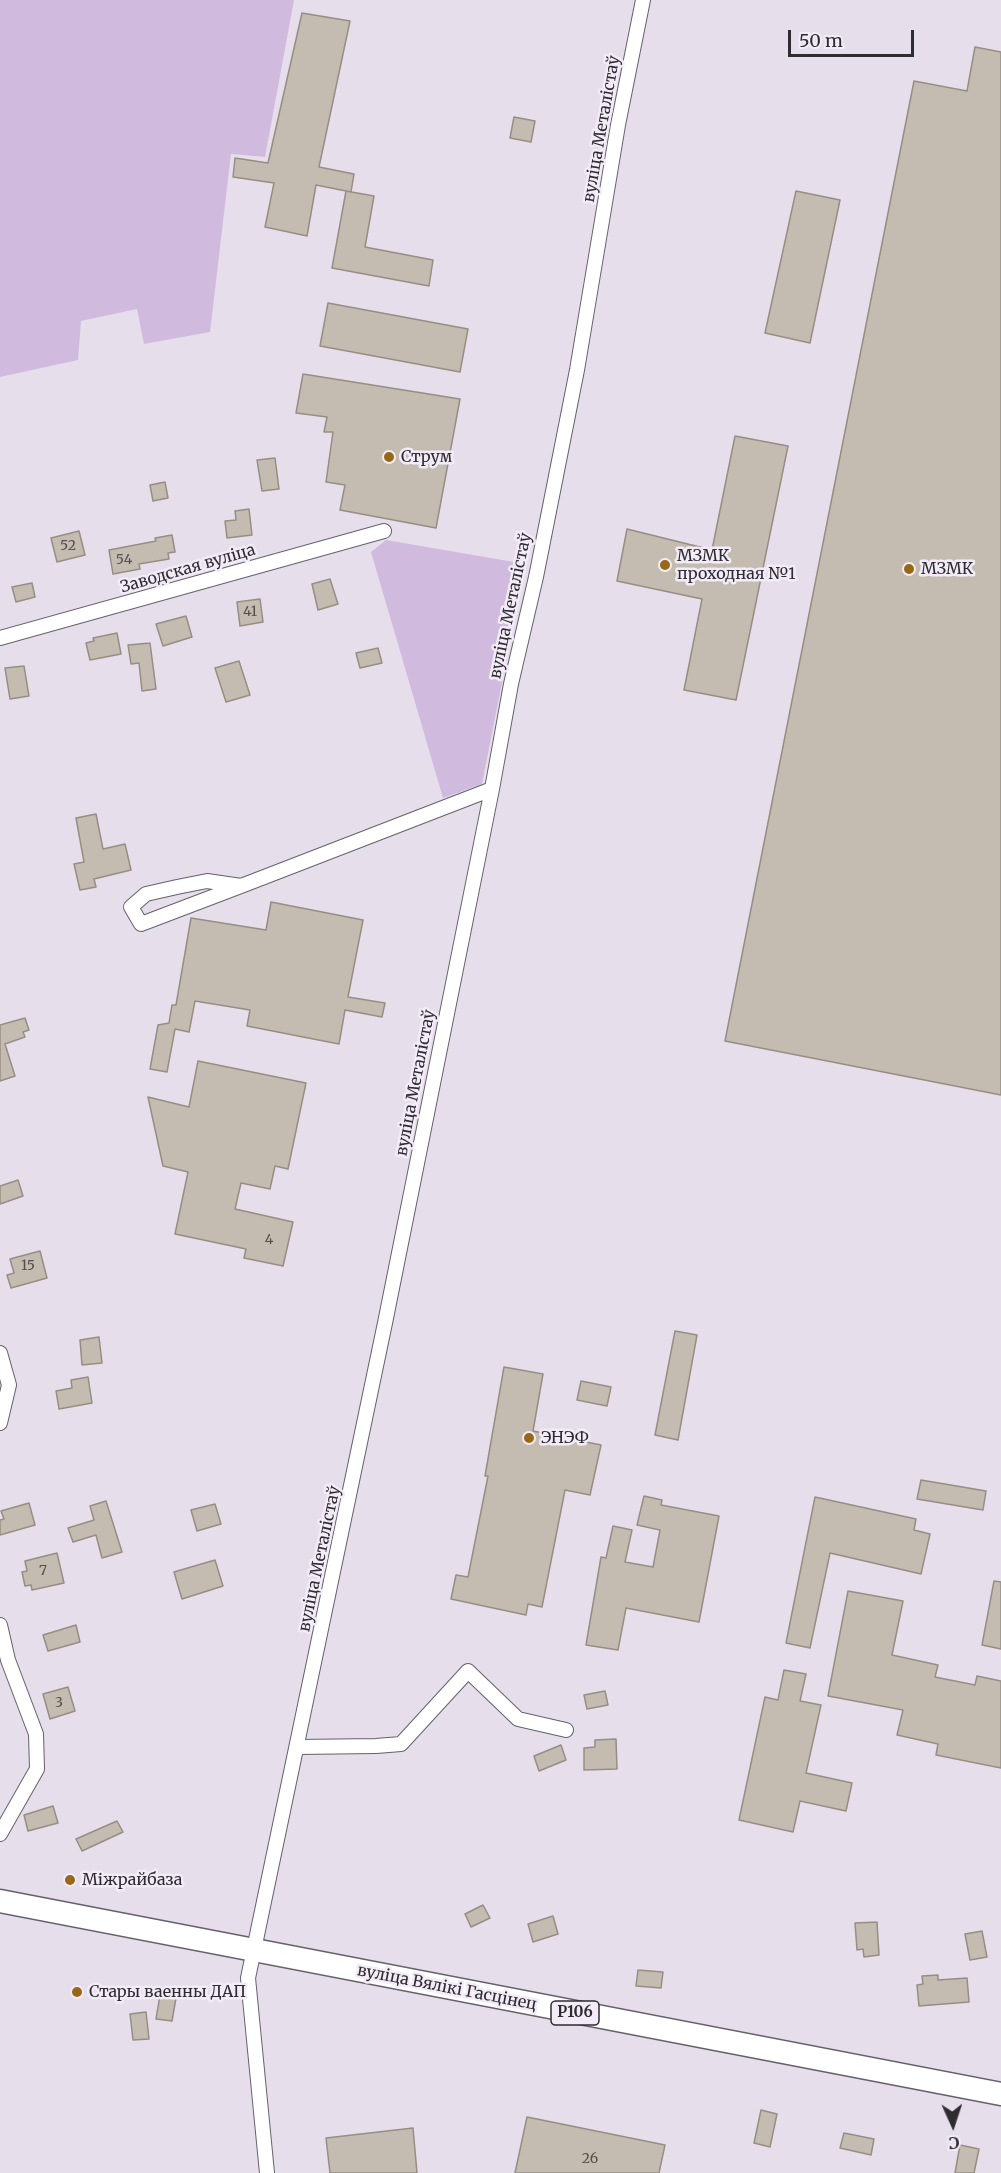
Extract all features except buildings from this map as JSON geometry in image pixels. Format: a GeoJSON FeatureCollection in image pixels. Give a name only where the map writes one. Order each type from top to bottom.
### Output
{"type":"FeatureCollection","features":[{"type":"Feature","properties":{"kind":"main road","name":"вуліца Вялікі Гасцінец"},"geometry":{"type":"LineString","coordinates":[[0,1901],[1001,2094]]}},
{"type":"Feature","properties":{"kind":"street","name":"вуліца Металістаў"},"geometry":{"type":"LineString","coordinates":[[267,2173],[248,1978],[385,1323],[511,684],[536,577],[577,370],[618,125],[643,0]]}},
{"type":"Feature","properties":{"kind":"street","name":"Заводская вуліца"},"geometry":{"type":"LineString","coordinates":[[0,638],[384,531]]}},
{"type":"Feature","properties":{"kind":"street"},"geometry":{"type":"LineString","coordinates":[[241,886],[207,881],[177,886],[146,894],[131,907],[141,924],[241,886],[492,789]]}},
{"type":"Feature","properties":{"kind":"street"},"geometry":{"type":"LineString","coordinates":[[0,1353],[9,1385],[0,1422]]}},
{"type":"Feature","properties":{"kind":"street"},"geometry":{"type":"LineString","coordinates":[[0,1625],[8,1660],[36,1734],[36,1769],[0,1834]]}},
{"type":"Feature","properties":{"kind":"street"},"geometry":{"type":"LineString","coordinates":[[297,1747],[401,1744],[468,1671],[518,1719],[566,1730]]}},
{"type":"Feature","properties":{"kind":"shaded area"},"geometry":{"type":"Polygon","coordinates":[[[0,0],[294,0],[265,157],[231,154],[210,332],[144,344],[137,309],[81,321],[78,360],[0,377],[0,0]]]}},
{"type":"Feature","properties":{"kind":"shaded area"},"geometry":{"type":"Polygon","coordinates":[[[386,540],[514,562],[520,591],[482,784],[443,798],[371,552],[386,540]]]}},
{"type":"Feature","properties":{"kind":"place","name":"Струм"},"geometry":{"type":"Point","coordinates":[389,457]}},
{"type":"Feature","properties":{"kind":"place","name":"МЗМК проходная №1"},"geometry":{"type":"Point","coordinates":[665,565]}},
{"type":"Feature","properties":{"kind":"place","name":"МЗМК"},"geometry":{"type":"Point","coordinates":[909,569]}},
{"type":"Feature","properties":{"kind":"place","name":"ЭНЭФ"},"geometry":{"type":"Point","coordinates":[529,1438]}},
{"type":"Feature","properties":{"kind":"place","name":"Міжрайбаза"},"geometry":{"type":"Point","coordinates":[70,1880]}},
{"type":"Feature","properties":{"kind":"place","name":"Стары ваенны ДАП"},"geometry":{"type":"Point","coordinates":[77,1992]}}]}
